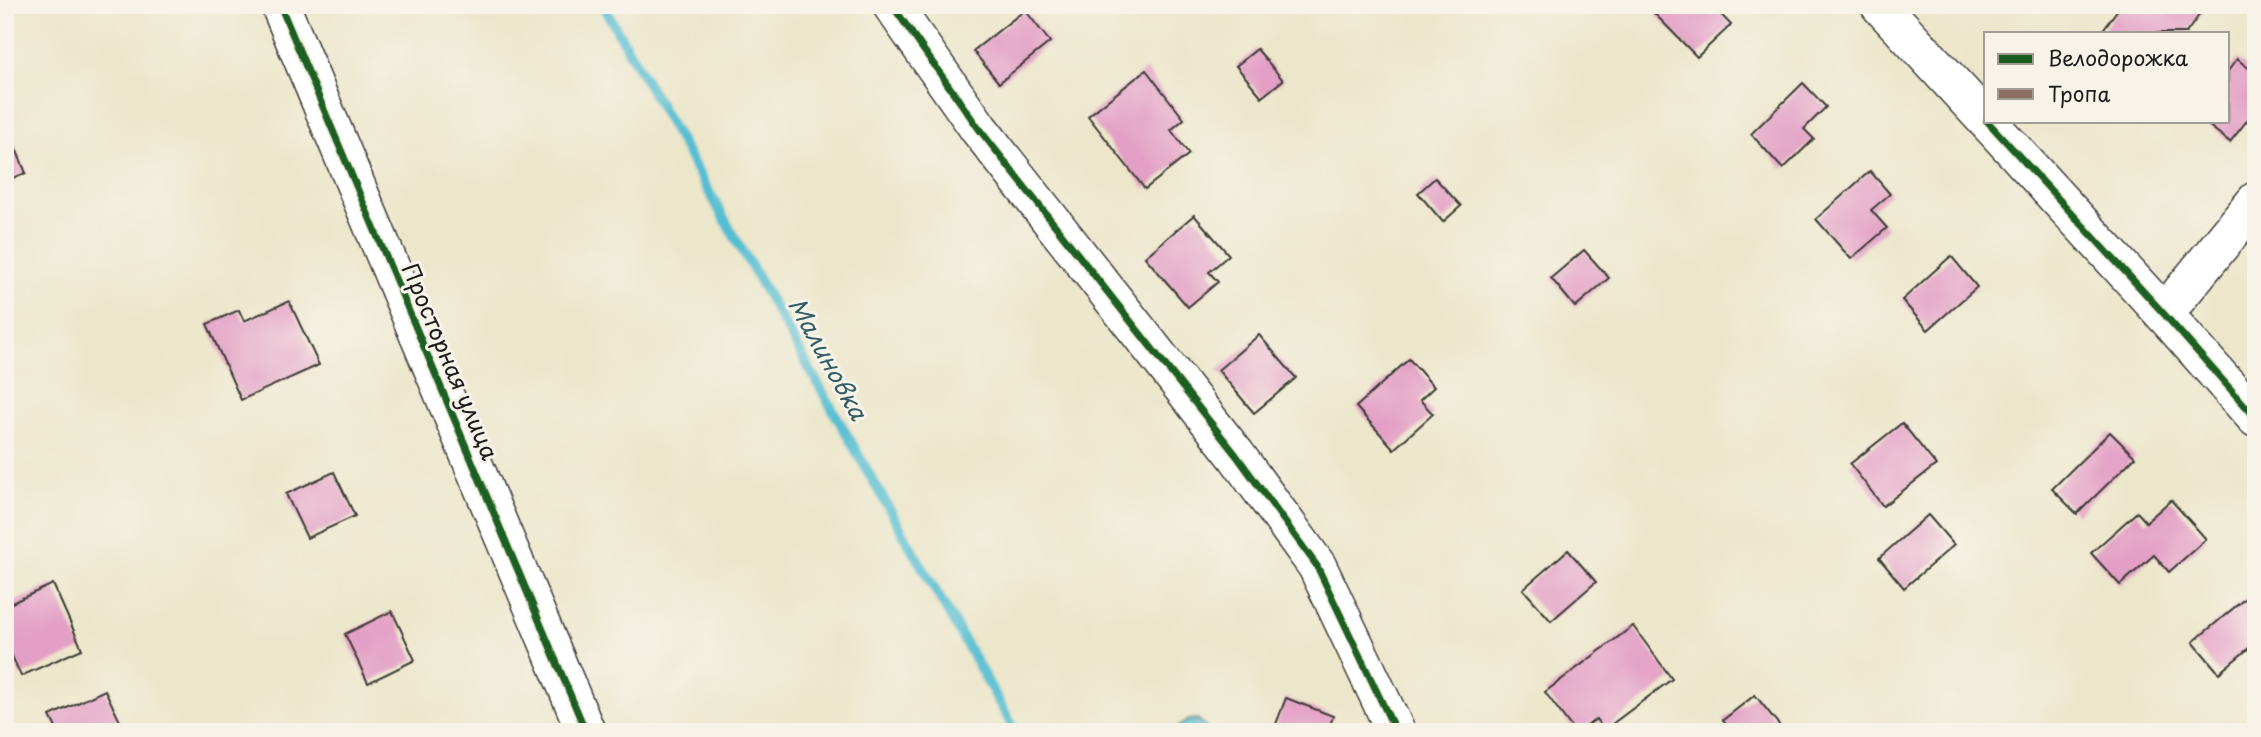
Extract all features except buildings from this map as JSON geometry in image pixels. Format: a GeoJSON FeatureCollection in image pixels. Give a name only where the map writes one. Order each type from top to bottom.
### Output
{"type":"FeatureCollection","features":[{"type":"Feature","properties":{"kind":"street","name":"Просторная улица"},"geometry":{"type":"LineString","coordinates":[[280,5],[586,732]]}},
{"type":"Feature","properties":{"kind":"street"},"geometry":{"type":"LineString","coordinates":[[892,5],[979,129],[1236,455],[1317,566],[1396,732]]}},
{"type":"Feature","properties":{"kind":"street"},"geometry":{"type":"LineString","coordinates":[[1880,5],[1984,119]]}},
{"type":"Feature","properties":{"kind":"street"},"geometry":{"type":"LineString","coordinates":[[1987,122],[2256,418]]}},
{"type":"Feature","properties":{"kind":"street"},"geometry":{"type":"LineString","coordinates":[[2164,314],[2256,201]]}},
{"type":"Feature","properties":{"kind":"water"},"geometry":{"type":"Polygon","coordinates":[[[1198,719],[1210,732],[1172,732],[1188,720],[1198,719]]]}},
{"type":"Feature","properties":{"kind":"waterway","name":"Малиновка"},"geometry":{"type":"LineString","coordinates":[[605,5],[1016,732]]}},
{"type":"Feature","properties":{"kind":"cycle path"},"geometry":{"type":"LineString","coordinates":[[280,5],[586,732]]}},
{"type":"Feature","properties":{"kind":"cycle path"},"geometry":{"type":"LineString","coordinates":[[892,5],[979,129],[1236,455],[1317,566],[1396,732]]}},
{"type":"Feature","properties":{"kind":"cycle path"},"geometry":{"type":"LineString","coordinates":[[1988,122],[2256,418]]}}]}
